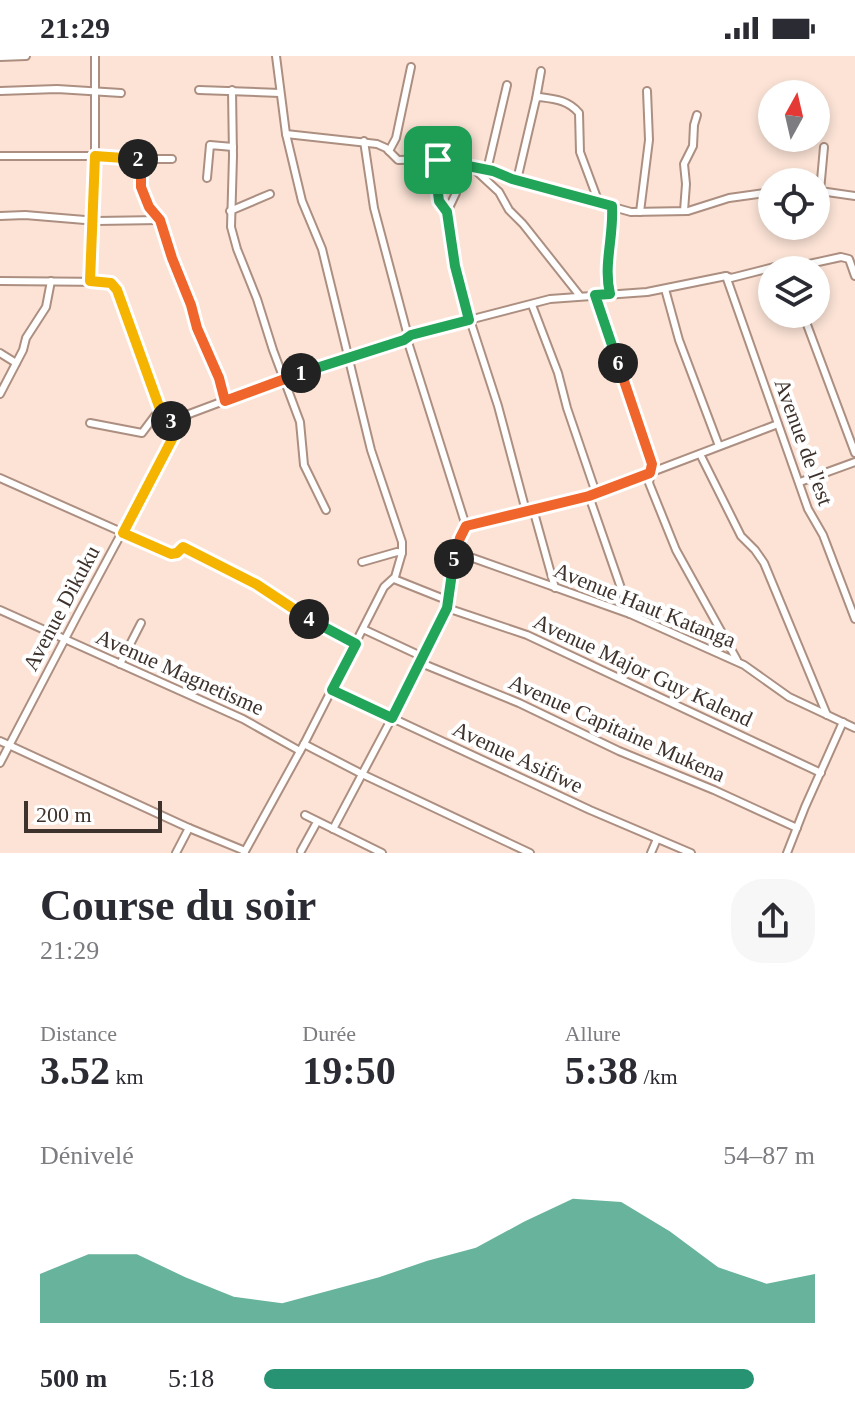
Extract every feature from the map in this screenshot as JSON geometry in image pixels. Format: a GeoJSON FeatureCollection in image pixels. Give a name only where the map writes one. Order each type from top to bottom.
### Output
{"type":"FeatureCollection","features":[{"type":"Feature","properties":{"kind":"street"},"geometry":{"type":"LineString","coordinates":[[0,57],[26,56]]}},
{"type":"Feature","properties":{"kind":"street"},"geometry":{"type":"LineString","coordinates":[[90,281],[95,56]]}},
{"type":"Feature","properties":{"kind":"street"},"geometry":{"type":"LineString","coordinates":[[0,741],[244,852],[302,747],[383,588],[394,579],[402,542],[374,458],[322,249],[302,201],[286,134],[276,56]]}},
{"type":"Feature","properties":{"kind":"street"},"geometry":{"type":"LineString","coordinates":[[389,151],[396,138],[411,67]]}},
{"type":"Feature","properties":{"kind":"street"},"geometry":{"type":"LineString","coordinates":[[517,180],[541,71]]}},
{"type":"Feature","properties":{"kind":"street"},"geometry":{"type":"LineString","coordinates":[[487,170],[507,85]]}},
{"type":"Feature","properties":{"kind":"street"},"geometry":{"type":"LineString","coordinates":[[0,91],[57,89],[121,93]]}},
{"type":"Feature","properties":{"kind":"street"},"geometry":{"type":"LineString","coordinates":[[199,90],[280,93]]}},
{"type":"Feature","properties":{"kind":"street"},"geometry":{"type":"LineString","coordinates":[[232,90],[231,227],[301,425],[304,465],[326,510]]}},
{"type":"Feature","properties":{"kind":"street"},"geometry":{"type":"LineString","coordinates":[[640,212],[649,140],[647,91]]}},
{"type":"Feature","properties":{"kind":"street"},"geometry":{"type":"LineString","coordinates":[[536,99],[561,100],[578,111],[580,152],[599,203]]}},
{"type":"Feature","properties":{"kind":"street"},"geometry":{"type":"LineString","coordinates":[[684,211],[684,164],[693,146],[697,115]]}},
{"type":"Feature","properties":{"kind":"street"},"geometry":{"type":"LineString","coordinates":[[286,134],[364,141],[377,144],[398,160],[438,160],[487,170],[631,212],[684,211],[733,197],[758,194]]}},
{"type":"Feature","properties":{"kind":"street"},"geometry":{"type":"LineString","coordinates":[[333,829],[448,604],[456,552],[466,526],[407,338],[374,208],[364,141]]}},
{"type":"Feature","properties":{"kind":"street"},"geometry":{"type":"LineString","coordinates":[[207,178],[211,145],[233,147]]}},
{"type":"Feature","properties":{"kind":"street"},"geometry":{"type":"LineString","coordinates":[[0,156],[172,159]]}},
{"type":"Feature","properties":{"kind":"street"},"geometry":{"type":"LineString","coordinates":[[141,159],[141,187],[149,207],[160,220],[225,401]]}},
{"type":"Feature","properties":{"kind":"street"},"geometry":{"type":"LineString","coordinates":[[438,160],[438,197],[447,212],[455,266],[469,320],[555,588]]}},
{"type":"Feature","properties":{"kind":"street"},"geometry":{"type":"LineString","coordinates":[[447,212],[456,193],[455,164]]}},
{"type":"Feature","properties":{"kind":"street"},"geometry":{"type":"LineString","coordinates":[[472,167],[499,192],[509,210],[580,296]]}},
{"type":"Feature","properties":{"kind":"street"},"geometry":{"type":"LineString","coordinates":[[830,193],[855,196]]}},
{"type":"Feature","properties":{"kind":"street"},"geometry":{"type":"LineString","coordinates":[[230,211],[270,194]]}},
{"type":"Feature","properties":{"kind":"street"},"geometry":{"type":"LineString","coordinates":[[610,294],[607,266],[613,225],[612,206]]}},
{"type":"Feature","properties":{"kind":"street"},"geometry":{"type":"LineString","coordinates":[[0,216],[93,221],[160,220]]}},
{"type":"Feature","properties":{"kind":"street"},"geometry":{"type":"LineString","coordinates":[[830,260],[849,259],[855,276]]}},
{"type":"Feature","properties":{"kind":"street"},"geometry":{"type":"LineString","coordinates":[[0,281],[111,283],[117,290],[160,409],[179,426],[189,414],[285,378],[469,320],[550,299],[665,289],[758,271]]}},
{"type":"Feature","properties":{"kind":"street","name":"Avenue de l'est"},"geometry":{"type":"LineString","coordinates":[[726,276],[808,509],[823,535],[855,619]]}},
{"type":"Feature","properties":{"kind":"street"},"geometry":{"type":"LineString","coordinates":[[0,394],[26,338],[46,307],[51,281]]}},
{"type":"Feature","properties":{"kind":"street"},"geometry":{"type":"LineString","coordinates":[[665,289],[682,350],[719,446]]}},
{"type":"Feature","properties":{"kind":"street"},"geometry":{"type":"LineString","coordinates":[[595,295],[652,464],[649,483],[676,550],[738,662]]}},
{"type":"Feature","properties":{"kind":"street"},"geometry":{"type":"LineString","coordinates":[[532,305],[558,373],[630,614]]}},
{"type":"Feature","properties":{"kind":"street"},"geometry":{"type":"LineString","coordinates":[[808,328],[855,453]]}},
{"type":"Feature","properties":{"kind":"street"},"geometry":{"type":"LineString","coordinates":[[0,353],[16,363]]}},
{"type":"Feature","properties":{"kind":"street"},"geometry":{"type":"LineString","coordinates":[[90,423],[142,433],[160,409]]}},
{"type":"Feature","properties":{"kind":"street"},"geometry":{"type":"LineString","coordinates":[[466,526],[592,494],[778,424]]}},
{"type":"Feature","properties":{"kind":"street","name":"Avenue Dikuku"},"geometry":{"type":"LineString","coordinates":[[0,763],[179,426]]}},
{"type":"Feature","properties":{"kind":"street"},"geometry":{"type":"LineString","coordinates":[[700,454],[741,536],[764,563],[827,715]]}},
{"type":"Feature","properties":{"kind":"street"},"geometry":{"type":"LineString","coordinates":[[800,482],[855,462]]}},
{"type":"Feature","properties":{"kind":"street"},"geometry":{"type":"LineString","coordinates":[[0,478],[171,554],[183,547],[256,584],[315,623],[356,644]]}},
{"type":"Feature","properties":{"kind":"street","name":"Avenue Haut Katanga"},"geometry":{"type":"LineString","coordinates":[[456,552],[630,614],[738,662],[789,697],[855,728]]}},
{"type":"Feature","properties":{"kind":"street"},"geometry":{"type":"LineString","coordinates":[[362,562],[402,553]]}},
{"type":"Feature","properties":{"kind":"street","name":"Avenue Major Guy Kalend"},"geometry":{"type":"LineString","coordinates":[[394,579],[527,635],[821,773]]}},
{"type":"Feature","properties":{"kind":"street","name":"Avenue Magnetisme"},"geometry":{"type":"LineString","coordinates":[[0,610],[530,853]]}},
{"type":"Feature","properties":{"kind":"street"},"geometry":{"type":"LineString","coordinates":[[120,664],[141,623]]}},
{"type":"Feature","properties":{"kind":"street","name":"Avenue Capitaine Mukena"},"geometry":{"type":"LineString","coordinates":[[363,629],[422,660],[619,751],[797,828]]}},
{"type":"Feature","properties":{"kind":"street","name":"Avenue Asifiwe"},"geometry":{"type":"LineString","coordinates":[[332,690],[563,798],[691,853]]}},
{"type":"Feature","properties":{"kind":"street"},"geometry":{"type":"LineString","coordinates":[[787,853],[843,722]]}},
{"type":"Feature","properties":{"kind":"street"},"geometry":{"type":"LineString","coordinates":[[305,815],[382,853]]}},
{"type":"Feature","properties":{"kind":"street"},"geometry":{"type":"LineString","coordinates":[[301,851],[317,822]]}},
{"type":"Feature","properties":{"kind":"street"},"geometry":{"type":"LineString","coordinates":[[176,853],[189,828]]}},
{"type":"Feature","properties":{"kind":"street"},"geometry":{"type":"LineString","coordinates":[[651,853],[657,839]]}},
{"type":"Feature","properties":{"kind":"route"},"geometry":{"type":"LineString","coordinates":[[95,156],[141,159],[141,187],[149,207],[160,220],[225,401],[411,335],[469,320],[455,266],[447,212],[439,201],[438,160],[493,171],[612,206],[613,225],[607,266],[610,294],[595,295],[652,468],[650,473],[589,496],[466,526],[457,546],[447,608],[392,718],[332,690],[356,644],[315,623],[256,584],[183,547],[171,554],[123,533],[179,426],[161,411],[115,286],[108,282],[90,281],[95,156]]}}]}
